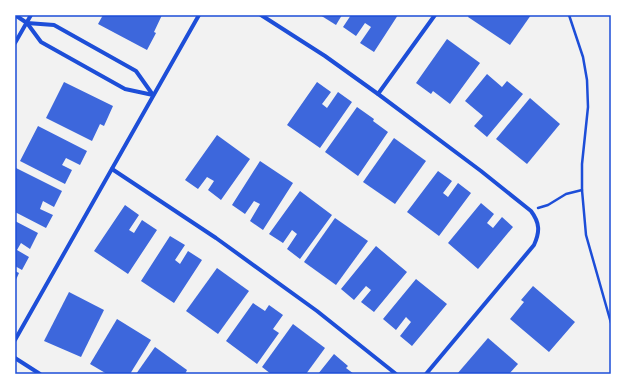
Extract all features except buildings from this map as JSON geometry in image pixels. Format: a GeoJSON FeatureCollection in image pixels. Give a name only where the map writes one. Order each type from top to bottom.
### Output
{"type":"FeatureCollection","features":[{"type":"Feature","properties":{"kind":"street"},"geometry":{"type":"LineString","coordinates":[[15,15],[27,22],[54,26],[136,71],[153,95]]}},
{"type":"Feature","properties":{"kind":"street"},"geometry":{"type":"LineString","coordinates":[[15,43],[31,15]]}},
{"type":"Feature","properties":{"kind":"street"},"geometry":{"type":"LineString","coordinates":[[15,340],[199,15]]}},
{"type":"Feature","properties":{"kind":"street"},"geometry":{"type":"LineString","coordinates":[[261,15],[325,56],[453,149],[531,211],[537,218],[539,235],[534,245],[426,374]]}},
{"type":"Feature","properties":{"kind":"street"},"geometry":{"type":"LineString","coordinates":[[378,94],[435,15]]}},
{"type":"Feature","properties":{"kind":"street"},"geometry":{"type":"LineString","coordinates":[[27,22],[41,42],[125,89],[153,95]]}},
{"type":"Feature","properties":{"kind":"street"},"geometry":{"type":"LineString","coordinates":[[112,170],[216,238],[317,311],[396,374]]}},
{"type":"Feature","properties":{"kind":"street"},"geometry":{"type":"LineString","coordinates":[[15,358],[40,374]]}},
{"type":"Feature","properties":{"kind":"path"},"geometry":{"type":"LineString","coordinates":[[569,15],[583,57],[587,80],[588,106],[582,164],[582,190],[586,235],[611,323]]}},
{"type":"Feature","properties":{"kind":"path"},"geometry":{"type":"LineString","coordinates":[[531,211],[548,205],[566,194],[582,190]]}}]}
